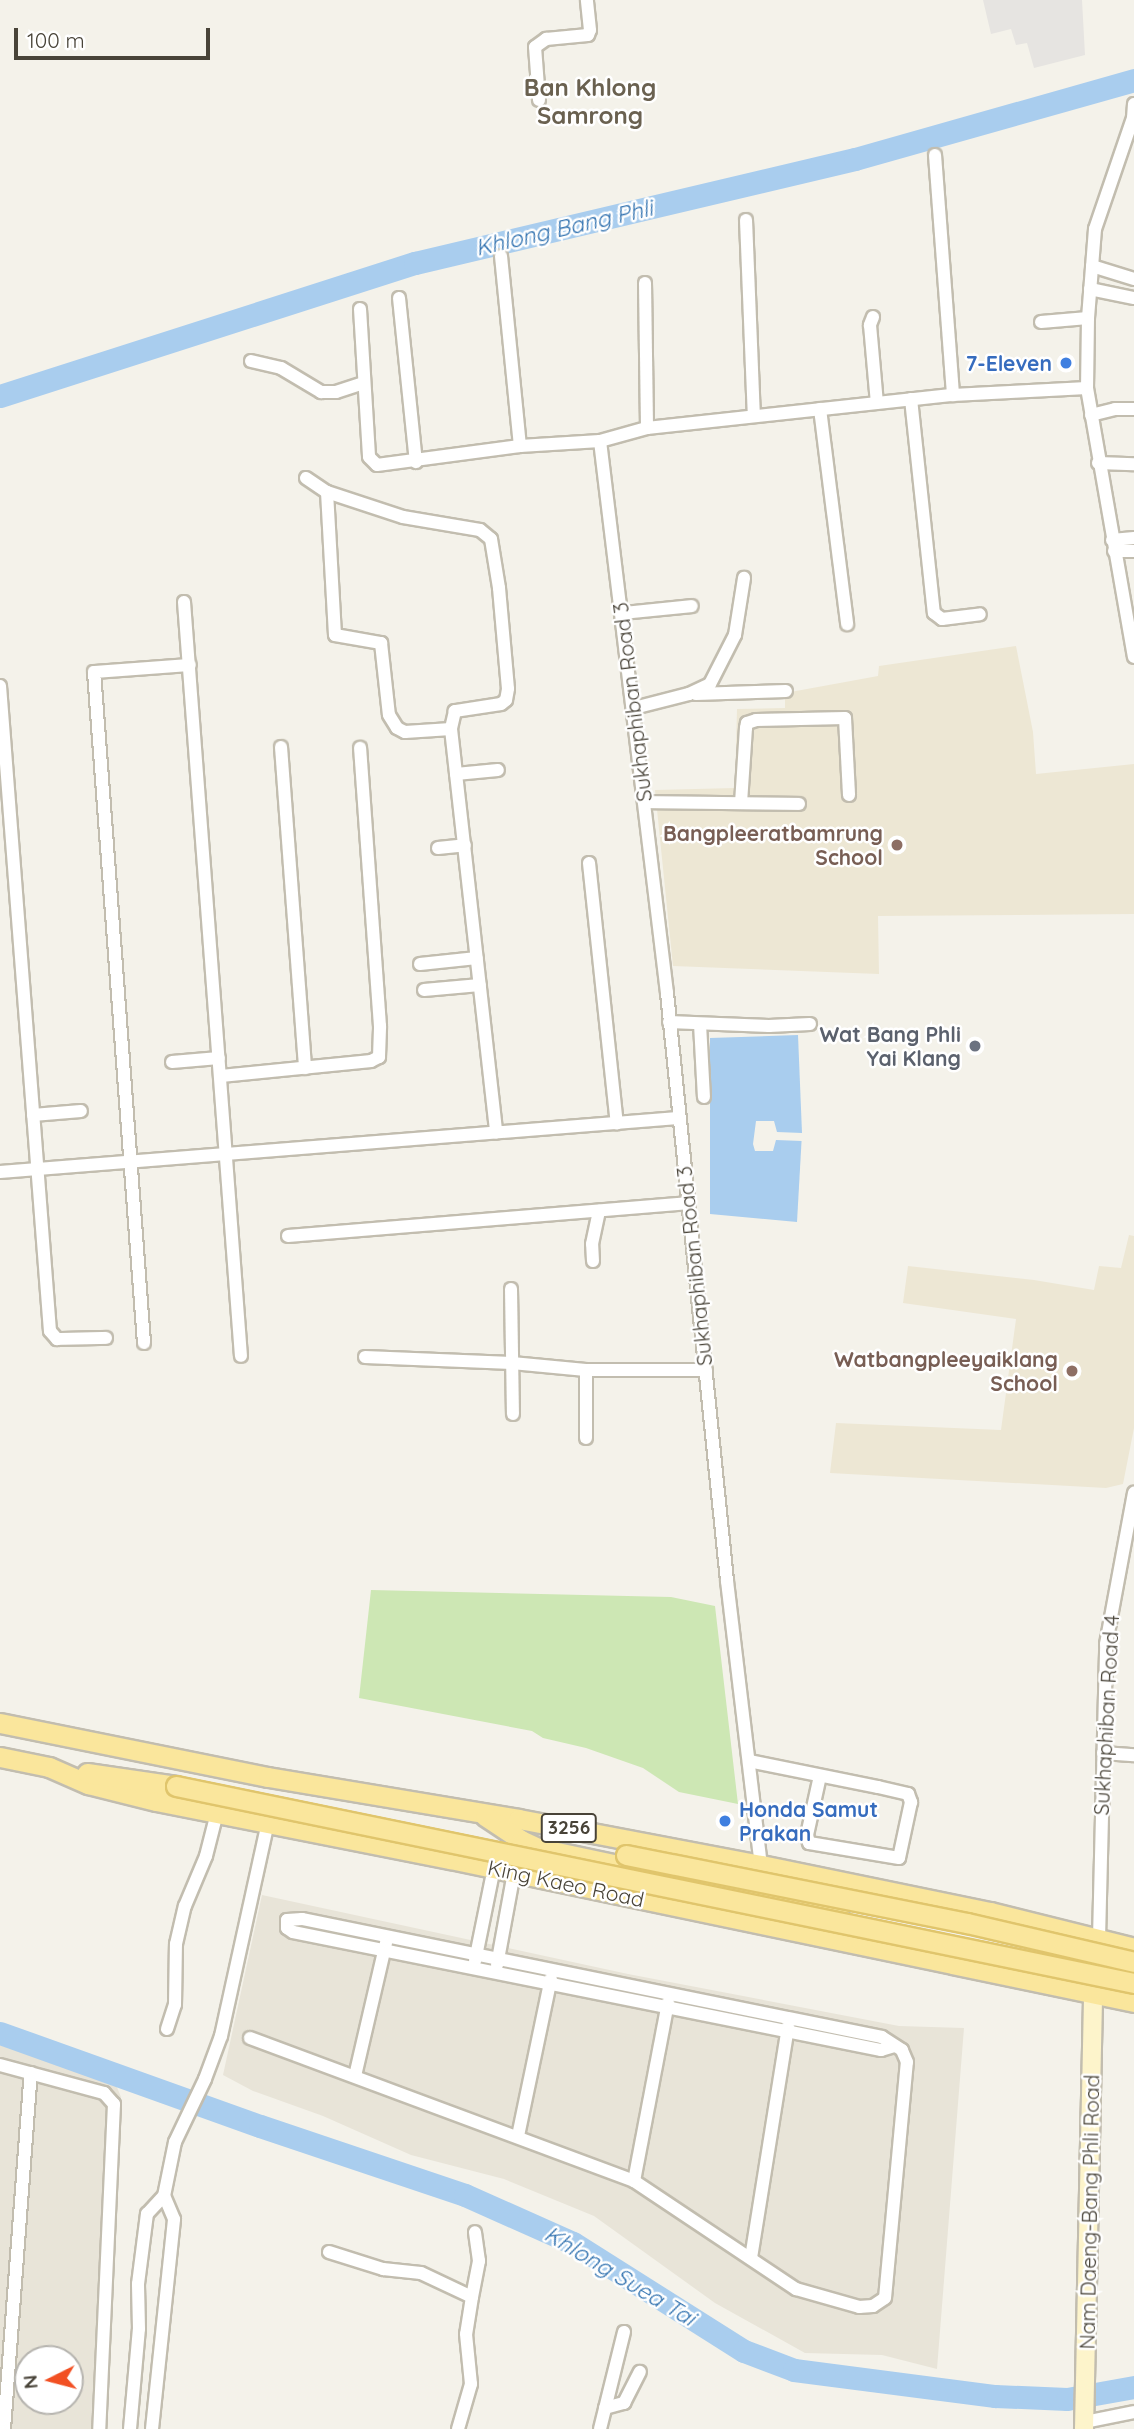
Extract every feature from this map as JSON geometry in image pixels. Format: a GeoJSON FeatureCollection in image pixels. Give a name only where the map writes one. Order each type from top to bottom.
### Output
{"type":"FeatureCollection","features":[{"type":"Feature","properties":{"kind":"main road","name":"3256"},"geometry":{"type":"LineString","coordinates":[[0,1723],[268,1777],[482,1813],[761,1865],[990,1912],[1130,1945]]}},
{"type":"Feature","properties":{"kind":"main road","name":"King Kaeo Road"},"geometry":{"type":"LineString","coordinates":[[0,1757],[63,1771],[99,1787],[217,1813],[514,1872],[1094,1994],[1129,2004]]}},
{"type":"Feature","properties":{"kind":"main road","name":"3256"},"geometry":{"type":"LineString","coordinates":[[63,1771],[176,1786],[1134,1983]]}},
{"type":"Feature","properties":{"kind":"main road","name":"3256"},"geometry":{"type":"LineString","coordinates":[[482,1813],[521,1840],[556,1852],[1092,1967]]}},
{"type":"Feature","properties":{"kind":"main road","name":"3256"},"geometry":{"type":"LineString","coordinates":[[507,1831],[967,1923],[1134,1961]]}},
{"type":"Feature","properties":{"kind":"main road"},"geometry":{"type":"LineString","coordinates":[[1092,1967],[1134,1961]]}},
{"type":"Feature","properties":{"kind":"main road","name":"Nam Daeng-Bang Phli Road"},"geometry":{"type":"LineString","coordinates":[[1084,2420],[1094,1994],[1092,1967]]}},
{"type":"Feature","properties":{"kind":"street"},"geometry":{"type":"LineString","coordinates":[[539,100],[535,47],[546,39],[588,34],[590,30],[587,0]]}},
{"type":"Feature","properties":{"kind":"street"},"geometry":{"type":"LineString","coordinates":[[1134,113],[1096,229],[1088,318],[1087,388],[1134,657]]}},
{"type":"Feature","properties":{"kind":"street"},"geometry":{"type":"LineString","coordinates":[[935,155],[953,395]]}},
{"type":"Feature","properties":{"kind":"street"},"geometry":{"type":"LineString","coordinates":[[746,220],[754,416]]}},
{"type":"Feature","properties":{"kind":"street"},"geometry":{"type":"LineString","coordinates":[[501,256],[520,446]]}},
{"type":"Feature","properties":{"kind":"street"},"geometry":{"type":"LineString","coordinates":[[1092,266],[1134,279]]}},
{"type":"Feature","properties":{"kind":"street"},"geometry":{"type":"LineString","coordinates":[[645,284],[647,428]]}},
{"type":"Feature","properties":{"kind":"street"},"geometry":{"type":"LineString","coordinates":[[1090,289],[1134,298]]}},
{"type":"Feature","properties":{"kind":"street"},"geometry":{"type":"LineString","coordinates":[[399,298],[416,461]]}},
{"type":"Feature","properties":{"kind":"street"},"geometry":{"type":"LineString","coordinates":[[360,309],[372,463],[377,465],[520,446],[600,441],[647,428],[754,416],[953,395],[1087,388]]}},
{"type":"Feature","properties":{"kind":"street"},"geometry":{"type":"LineString","coordinates":[[873,317],[870,325],[877,403]]}},
{"type":"Feature","properties":{"kind":"street"},"geometry":{"type":"LineString","coordinates":[[1041,322],[1088,318]]}},
{"type":"Feature","properties":{"kind":"street"},"geometry":{"type":"LineString","coordinates":[[251,361],[281,368],[321,392],[336,393],[364,383]]}},
{"type":"Feature","properties":{"kind":"street"},"geometry":{"type":"LineString","coordinates":[[911,399],[934,612],[942,619],[980,614]]}},
{"type":"Feature","properties":{"kind":"street"},"geometry":{"type":"LineString","coordinates":[[820,409],[847,624]]}},
{"type":"Feature","properties":{"kind":"street"},"geometry":{"type":"LineString","coordinates":[[1091,415],[1134,409]]}},
{"type":"Feature","properties":{"kind":"street","name":"Sukhaphiban Road 3"},"geometry":{"type":"LineString","coordinates":[[600,441],[634,708],[761,1865]]}},
{"type":"Feature","properties":{"kind":"street"},"geometry":{"type":"LineString","coordinates":[[1098,463],[1134,464]]}},
{"type":"Feature","properties":{"kind":"street"},"geometry":{"type":"LineString","coordinates":[[306,478],[327,492],[403,517],[480,530],[491,539],[499,588],[508,690],[506,700],[501,704],[454,711],[451,729],[496,1132]]}},
{"type":"Feature","properties":{"kind":"street"},"geometry":{"type":"LineString","coordinates":[[327,492],[335,635],[381,643],[390,715],[397,728],[405,732],[451,729]]}},
{"type":"Feature","properties":{"kind":"street"},"geometry":{"type":"LineString","coordinates":[[1113,546],[1134,538]]}},
{"type":"Feature","properties":{"kind":"street"},"geometry":{"type":"LineString","coordinates":[[1113,546],[1134,551]]}},
{"type":"Feature","properties":{"kind":"street"},"geometry":{"type":"LineString","coordinates":[[634,708],[689,694],[710,684],[728,651],[738,621],[744,578]]}},
{"type":"Feature","properties":{"kind":"street"},"geometry":{"type":"LineString","coordinates":[[184,603],[241,1356]]}},
{"type":"Feature","properties":{"kind":"street"},"geometry":{"type":"LineString","coordinates":[[623,613],[692,606]]}},
{"type":"Feature","properties":{"kind":"street"},"geometry":{"type":"LineString","coordinates":[[144,1343],[94,672],[190,664]]}},
{"type":"Feature","properties":{"kind":"street"},"geometry":{"type":"LineString","coordinates":[[0,686],[50,1331],[57,1339],[106,1338]]}},
{"type":"Feature","properties":{"kind":"street"},"geometry":{"type":"LineString","coordinates":[[689,694],[786,691]]}},
{"type":"Feature","properties":{"kind":"street"},"geometry":{"type":"LineString","coordinates":[[741,803],[746,728],[747,723],[756,720],[845,718],[849,795]]}},
{"type":"Feature","properties":{"kind":"street"},"geometry":{"type":"LineString","coordinates":[[281,747],[305,1068]]}},
{"type":"Feature","properties":{"kind":"street"},"geometry":{"type":"LineString","coordinates":[[221,1076],[379,1057],[381,1050],[360,748]]}},
{"type":"Feature","properties":{"kind":"street"},"geometry":{"type":"LineString","coordinates":[[456,774],[498,770]]}},
{"type":"Feature","properties":{"kind":"street"},"geometry":{"type":"LineString","coordinates":[[644,802],[799,804]]}},
{"type":"Feature","properties":{"kind":"street"},"geometry":{"type":"LineString","coordinates":[[438,848],[465,845]]}},
{"type":"Feature","properties":{"kind":"street"},"geometry":{"type":"LineString","coordinates":[[589,863],[617,1124]]}},
{"type":"Feature","properties":{"kind":"street"},"geometry":{"type":"LineString","coordinates":[[420,964],[477,958]]}},
{"type":"Feature","properties":{"kind":"street"},"geometry":{"type":"LineString","coordinates":[[424,990],[480,985]]}},
{"type":"Feature","properties":{"kind":"street"},"geometry":{"type":"LineString","coordinates":[[669,1022],[810,1024]]}},
{"type":"Feature","properties":{"kind":"street"},"geometry":{"type":"LineString","coordinates":[[700,1024],[704,1097]]}},
{"type":"Feature","properties":{"kind":"street"},"geometry":{"type":"LineString","coordinates":[[172,1062],[219,1058]]}},
{"type":"Feature","properties":{"kind":"street"},"geometry":{"type":"LineString","coordinates":[[33,1115],[81,1111]]}},
{"type":"Feature","properties":{"kind":"street"},"geometry":{"type":"LineString","coordinates":[[0,1172],[678,1118]]}},
{"type":"Feature","properties":{"kind":"street"},"geometry":{"type":"LineString","coordinates":[[288,1237],[687,1203]]}},
{"type":"Feature","properties":{"kind":"street"},"geometry":{"type":"LineString","coordinates":[[593,1261],[592,1244],[599,1211]]}},
{"type":"Feature","properties":{"kind":"street"},"geometry":{"type":"LineString","coordinates":[[511,1289],[513,1414]]}},
{"type":"Feature","properties":{"kind":"street"},"geometry":{"type":"LineString","coordinates":[[365,1357],[512,1363],[586,1370],[706,1370]]}},
{"type":"Feature","properties":{"kind":"street"},"geometry":{"type":"LineString","coordinates":[[586,1370],[586,1438]]}},
{"type":"Feature","properties":{"kind":"street","name":"Sukhaphiban Road 4"},"geometry":{"type":"LineString","coordinates":[[1099,1939],[1106,1644],[1134,1493]]}},
{"type":"Feature","properties":{"kind":"street"},"geometry":{"type":"LineString","coordinates":[[1120,1560],[1134,1564]]}},
{"type":"Feature","properties":{"kind":"street"},"geometry":{"type":"LineString","coordinates":[[1103,1753],[1134,1755]]}},
{"type":"Feature","properties":{"kind":"street"},"geometry":{"type":"LineString","coordinates":[[749,1762],[821,1776],[908,1794],[911,1802],[899,1858],[893,1860],[809,1843],[807,1835],[821,1776]]}},
{"type":"Feature","properties":{"kind":"street"},"geometry":{"type":"LineString","coordinates":[[167,2029],[175,2005],[176,1944],[185,1906],[206,1856],[217,1813]]}},
{"type":"Feature","properties":{"kind":"street"},"geometry":{"type":"LineString","coordinates":[[130,2429],[147,2214],[164,2196],[175,2141],[205,2079],[221,2036],[268,1822]]}},
{"type":"Feature","properties":{"kind":"street"},"geometry":{"type":"LineString","coordinates":[[475,1962],[494,1868]]}},
{"type":"Feature","properties":{"kind":"street"},"geometry":{"type":"LineString","coordinates":[[497,1966],[514,1872]]}},
{"type":"Feature","properties":{"kind":"street"},"geometry":{"type":"LineString","coordinates":[[250,2038],[634,2181],[796,2289],[844,2305],[873,2306],[885,2298],[906,2062],[902,2050],[894,2046],[881,2050],[670,1995],[552,1971],[497,1966],[384,1950],[293,1932],[288,1928],[287,1920],[293,1917],[388,1936],[475,1962]]}},
{"type":"Feature","properties":{"kind":"street"},"geometry":{"type":"LineString","coordinates":[[483,1927],[502,1932]]}},
{"type":"Feature","properties":{"kind":"street"},"geometry":{"type":"LineString","coordinates":[[355,2076],[388,1936]]}},
{"type":"Feature","properties":{"kind":"street"},"geometry":{"type":"LineString","coordinates":[[497,1966],[549,1984],[667,2008],[788,2025]]}},
{"type":"Feature","properties":{"kind":"street"},"geometry":{"type":"LineString","coordinates":[[518,2136],[552,1971]]}},
{"type":"Feature","properties":{"kind":"street"},"geometry":{"type":"LineString","coordinates":[[634,2181],[670,1995]]}},
{"type":"Feature","properties":{"kind":"street"},"geometry":{"type":"LineString","coordinates":[[751,2259],[788,2025]]}},
{"type":"Feature","properties":{"kind":"street"},"geometry":{"type":"LineString","coordinates":[[0,2065],[104,2093],[114,2104],[99,2429]]}},
{"type":"Feature","properties":{"kind":"street"},"geometry":{"type":"LineString","coordinates":[[4,2429],[31,2073]]}},
{"type":"Feature","properties":{"kind":"street"},"geometry":{"type":"LineString","coordinates":[[152,2429],[174,2219],[164,2196]]}},
{"type":"Feature","properties":{"kind":"street"},"geometry":{"type":"LineString","coordinates":[[458,2429],[471,2384],[467,2333],[479,2261],[475,2232]]}},
{"type":"Feature","properties":{"kind":"street"},"geometry":{"type":"LineString","coordinates":[[329,2252],[383,2269],[421,2273],[472,2297]]}},
{"type":"Feature","properties":{"kind":"street"},"geometry":{"type":"LineString","coordinates":[[139,2301],[163,2305]]}},
{"type":"Feature","properties":{"kind":"street"},"geometry":{"type":"LineString","coordinates":[[600,2429],[624,2332]]}},
{"type":"Feature","properties":{"kind":"street"},"geometry":{"type":"LineString","coordinates":[[605,2408],[624,2403],[640,2372]]}},
{"type":"Feature","properties":{"kind":"street"},"geometry":{"type":"LineString","coordinates":[[1084,2420],[1134,2413]]}},
{"type":"Feature","properties":{"kind":"shaded area"},"geometry":{"type":"Polygon","coordinates":[[[983,0],[1082,0],[1085,55],[1034,68],[1027,43],[1016,45],[1011,29],[991,34],[983,0]]]}},
{"type":"Feature","properties":{"kind":"shaded area","name":"Bangpleeratbamrung School"},"geometry":{"type":"Polygon","coordinates":[[[1016,646],[1033,732],[1036,774],[1134,764],[1134,914],[878,916],[879,974],[673,966],[655,790],[735,788],[737,709],[785,708],[785,693],[878,676],[879,666],[1016,646]]]}},
{"type":"Feature","properties":{"kind":"shaded area","name":"Watbangpleeyaiklang School"},"geometry":{"type":"Polygon","coordinates":[[[1129,1235],[1134,1236],[1134,1428],[1123,1484],[1106,1488],[830,1473],[836,1423],[1001,1430],[1016,1319],[903,1303],[908,1266],[1034,1280],[1094,1290],[1099,1266],[1121,1268],[1129,1235]]]}},
{"type":"Feature","properties":{"kind":"shaded area"},"geometry":{"type":"Polygon","coordinates":[[[262,1895],[628,1974],[899,2026],[964,2028],[937,2369],[882,2355],[805,2353],[715,2303],[594,2216],[504,2179],[411,2155],[323,2116],[253,2091],[223,2075],[262,1895]]]}},
{"type":"Feature","properties":{"kind":"shaded area"},"geometry":{"type":"Polygon","coordinates":[[[0,2041],[114,2080],[121,2097],[110,2350],[101,2429],[0,2429],[0,2041]]]}},
{"type":"Feature","properties":{"kind":"green space"},"geometry":{"type":"Polygon","coordinates":[[[371,1590],[671,1597],[715,1606],[738,1804],[679,1792],[643,1768],[586,1748],[543,1738],[532,1731],[359,1698],[371,1590]]]}},
{"type":"Feature","properties":{"kind":"water"},"geometry":{"type":"Polygon","coordinates":[[[798,1035],[802,1133],[797,1222],[710,1214],[710,1038],[798,1035]]]}},
{"type":"Feature","properties":{"kind":"pier"},"geometry":{"type":"Polygon","coordinates":[[[756,1121],[774,1121],[777,1132],[802,1133],[802,1141],[776,1140],[773,1151],[755,1151],[753,1144],[756,1121]]]}},
{"type":"Feature","properties":{"kind":"waterway","name":"Khlong Bang Phli"},"geometry":{"type":"LineString","coordinates":[[0,396],[415,263],[855,159],[1134,80]]}},
{"type":"Feature","properties":{"kind":"waterway","name":"Khlong Suea Tai"},"geometry":{"type":"LineString","coordinates":[[0,2033],[260,2126],[465,2195],[573,2243],[744,2351],[794,2370],[995,2396],[1067,2399],[1134,2387]]}},
{"type":"Feature","properties":{"kind":"place","name":"7-Eleven"},"geometry":{"type":"Point","coordinates":[1066,363]}},
{"type":"Feature","properties":{"kind":"place","name":"Bangpleeratbamrung School"},"geometry":{"type":"Point","coordinates":[897,845]}},
{"type":"Feature","properties":{"kind":"place","name":"Wat Bang Phli Yai Klang"},"geometry":{"type":"Point","coordinates":[975,1046]}},
{"type":"Feature","properties":{"kind":"place","name":"Watbangpleeyaiklang School"},"geometry":{"type":"Point","coordinates":[1072,1371]}},
{"type":"Feature","properties":{"kind":"place","name":"Honda Samut Prakan"},"geometry":{"type":"Point","coordinates":[725,1821]}},
{"type":"Feature","properties":{"kind":"district","name":"Ban Khlong Samrong"},"geometry":{"type":"Point","coordinates":[590,102]}}]}
